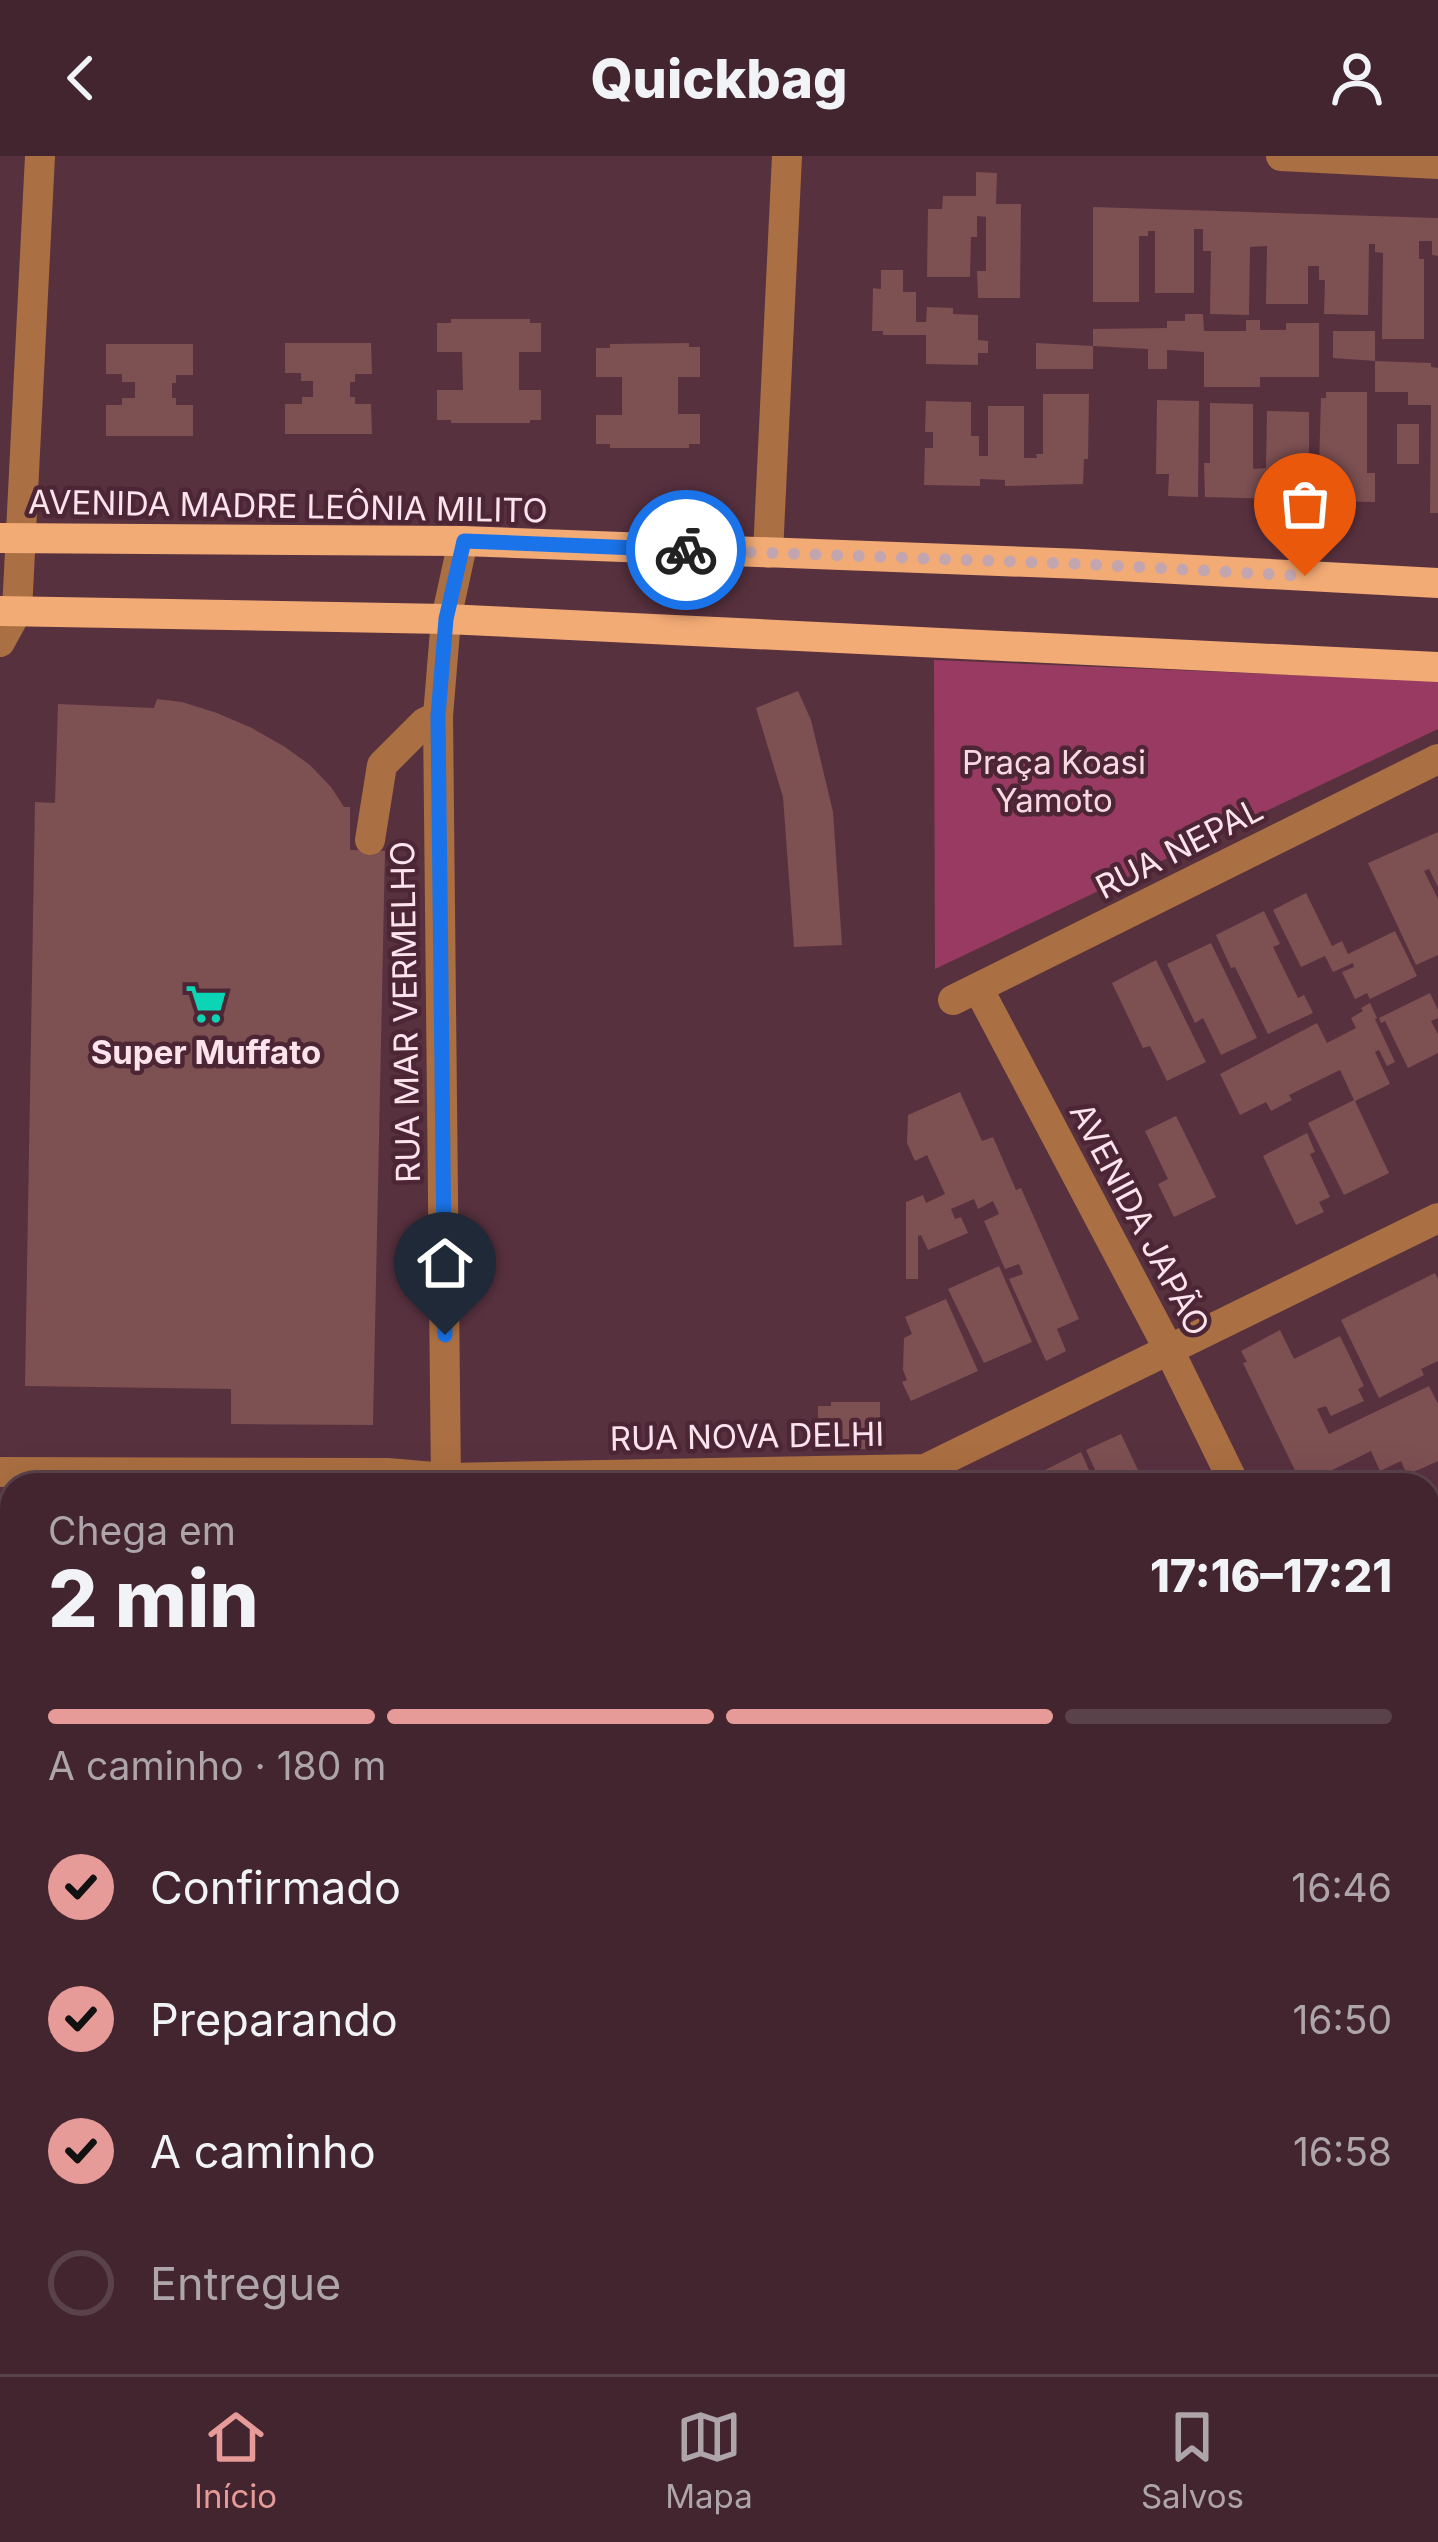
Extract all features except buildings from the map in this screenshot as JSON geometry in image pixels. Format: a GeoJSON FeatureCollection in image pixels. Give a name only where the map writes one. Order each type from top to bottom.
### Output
{"type":"FeatureCollection","features":[{"type":"Feature","properties":{"kind":"main road","name":"AVENIDA MADRE LEÔNIA MILITO"},"geometry":{"type":"LineString","coordinates":[[11,539],[464,541],[1082,564],[1438,583]]}},
{"type":"Feature","properties":{"kind":"main road"},"geometry":{"type":"LineString","coordinates":[[8,611],[446,619],[1438,667]]}},
{"type":"Feature","properties":{"kind":"street"},"geometry":{"type":"LineString","coordinates":[[0,642],[8,611],[40,156]]}},
{"type":"Feature","properties":{"kind":"street"},"geometry":{"type":"LineString","coordinates":[[768,553],[787,156]]}},
{"type":"Feature","properties":{"kind":"street"},"geometry":{"type":"LineString","coordinates":[[1281,156],[1438,164]]}},
{"type":"Feature","properties":{"kind":"street","name":"RUA MAR VERMELHO"},"geometry":{"type":"LineString","coordinates":[[446,1473],[438,716],[446,619],[464,541]]}},
{"type":"Feature","properties":{"kind":"street"},"geometry":{"type":"LineString","coordinates":[[370,841],[382,765],[424,723],[438,716]]}},
{"type":"Feature","properties":{"kind":"street","name":"RUA NEPAL"},"geometry":{"type":"LineString","coordinates":[[965,994],[1438,759]]}},
{"type":"Feature","properties":{"kind":"street","name":"AVENIDA JAPÃO"},"geometry":{"type":"LineString","coordinates":[[965,994],[1168,1348],[1229,1473]]}},
{"type":"Feature","properties":{"kind":"street","name":"RUA NOVA DELHI"},"geometry":{"type":"LineString","coordinates":[[778,1473],[925,1469],[1438,1218]]}},
{"type":"Feature","properties":{"kind":"street","name":"RUA NOVA DELHI"},"geometry":{"type":"LineString","coordinates":[[0,1472],[387,1473]]}},
{"type":"Feature","properties":{"kind":"green space","name":"Praça Koasi Yamoto"},"geometry":{"type":"Polygon","coordinates":[[[934,660],[1438,681],[1438,729],[935,969],[934,660]]]}},
{"type":"Feature","properties":{"kind":"way so far"},"geometry":{"type":"LineString","coordinates":[[686,550],[1305,576]]}},
{"type":"Feature","properties":{"kind":"place","name":"Super Muffato"},"geometry":{"type":"Point","coordinates":[206,1004]}},
{"type":"Feature","properties":{"kind":"route"},"geometry":{"type":"LineString","coordinates":[[445,1335],[438,716],[446,619],[464,541],[686,550]]}}]}
